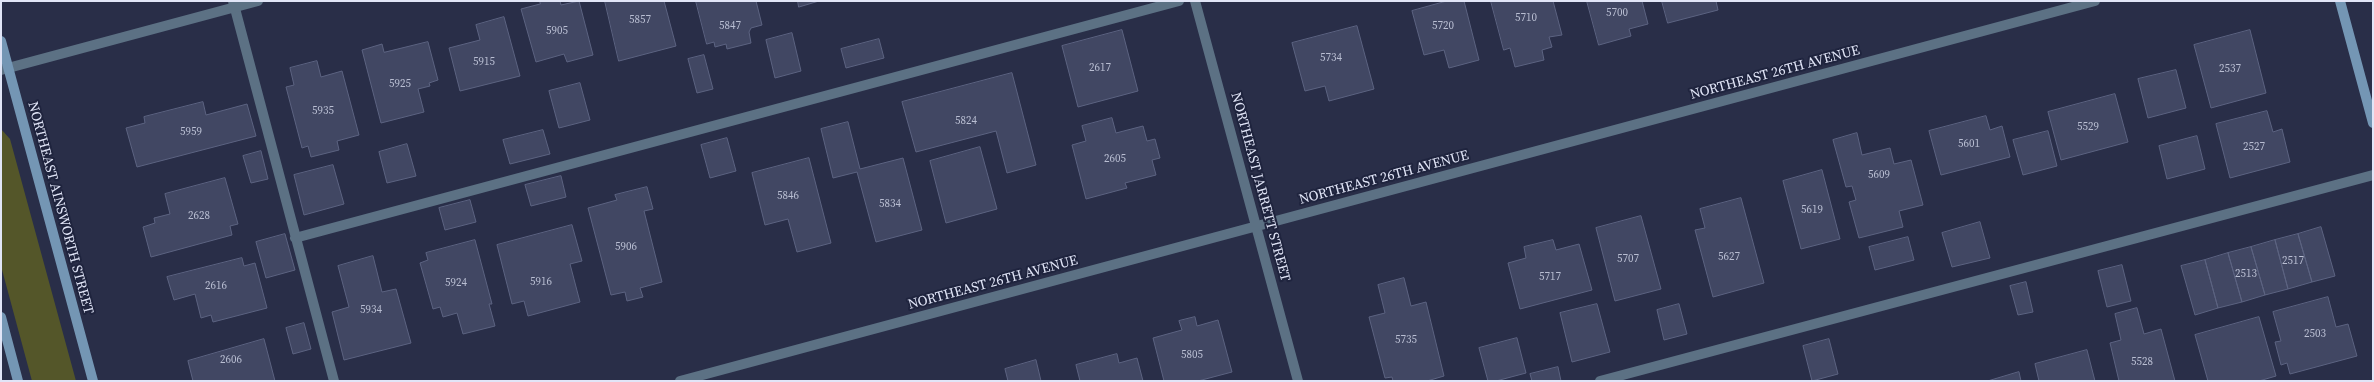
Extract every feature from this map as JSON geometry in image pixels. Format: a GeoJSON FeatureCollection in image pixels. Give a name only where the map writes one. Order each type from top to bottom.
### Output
{"type":"FeatureCollection","features":[{"type":"Feature","properties":{"kind":"street"},"geometry":{"type":"LineString","coordinates":[[5,69],[234,4],[258,1]]}},
{"type":"Feature","properties":{"kind":"street"},"geometry":{"type":"LineString","coordinates":[[295,238],[1179,1]]}},
{"type":"Feature","properties":{"kind":"street","name":"NORTHEAST JARRETT STREET"},"geometry":{"type":"LineString","coordinates":[[1195,1],[1298,381]]}},
{"type":"Feature","properties":{"kind":"street","name":"NORTHEAST 26TH AVENUE"},"geometry":{"type":"LineString","coordinates":[[680,381],[2096,1]]}},
{"type":"Feature","properties":{"kind":"street"},"geometry":{"type":"LineString","coordinates":[[2340,1],[2373,123]]}},
{"type":"Feature","properties":{"kind":"street"},"geometry":{"type":"LineString","coordinates":[[234,4],[334,381]]}},
{"type":"Feature","properties":{"kind":"street","name":"NORTHEAST AINSWORTH STREET"},"geometry":{"type":"LineString","coordinates":[[1,42],[5,69],[93,381]]}},
{"type":"Feature","properties":{"kind":"street"},"geometry":{"type":"LineString","coordinates":[[1600,381],[2373,175]]}},
{"type":"Feature","properties":{"kind":"street"},"geometry":{"type":"LineString","coordinates":[[1,317],[18,381]]}},
{"type":"Feature","properties":{"kind":"green space"},"geometry":{"type":"Polygon","coordinates":[[[1,129],[10,139],[76,381],[32,381],[1,266],[1,129]]]}},
{"type":"Feature","properties":{"kind":"building"},"geometry":{"type":"Polygon","coordinates":[[[540,1],[560,1],[561,5],[579,1],[593,55],[567,62],[564,54],[536,62],[521,9],[540,4],[540,1]]]}},
{"type":"Feature","properties":{"kind":"building"},"geometry":{"type":"Polygon","coordinates":[[[605,1],[664,1],[676,46],[619,61],[605,1]]]}},
{"type":"Feature","properties":{"kind":"building"},"geometry":{"type":"Polygon","coordinates":[[[696,1],[756,1],[762,25],[751,28],[749,32],[751,43],[727,49],[726,44],[715,47],[714,42],[707,44],[696,1]]]}},
{"type":"Feature","properties":{"kind":"building"},"geometry":{"type":"Polygon","coordinates":[[[798,1],[819,1],[799,7],[798,1]]]}},
{"type":"Feature","properties":{"kind":"building"},"geometry":{"type":"Polygon","coordinates":[[[1447,1],[1464,1],[1479,60],[1449,68],[1444,50],[1424,55],[1412,11],[1447,1]]]}},
{"type":"Feature","properties":{"kind":"building"},"geometry":{"type":"Polygon","coordinates":[[[1491,1],[1553,1],[1562,35],[1549,37],[1552,47],[1542,50],[1544,60],[1515,67],[1510,48],[1504,50],[1491,1]]]}},
{"type":"Feature","properties":{"kind":"building"},"geometry":{"type":"Polygon","coordinates":[[[1587,1],[1642,1],[1648,24],[1629,29],[1631,36],[1599,45],[1587,1]]]}},
{"type":"Feature","properties":{"kind":"building"},"geometry":{"type":"Polygon","coordinates":[[[1662,1],[1716,1],[1718,10],[1668,23],[1662,1]]]}},
{"type":"Feature","properties":{"kind":"building"},"geometry":{"type":"Polygon","coordinates":[[[504,17],[520,76],[460,91],[449,48],[480,40],[476,25],[504,17]]]}},
{"type":"Feature","properties":{"kind":"building"},"geometry":{"type":"Polygon","coordinates":[[[1357,26],[1374,89],[1329,101],[1325,86],[1305,91],[1292,43],[1357,26]]]}},
{"type":"Feature","properties":{"kind":"building"},"geometry":{"type":"Polygon","coordinates":[[[1122,30],[1138,91],[1078,107],[1062,46],[1122,30]]]}},
{"type":"Feature","properties":{"kind":"building"},"geometry":{"type":"Polygon","coordinates":[[[2250,30],[2266,93],[2211,108],[2194,45],[2250,30]]]}},
{"type":"Feature","properties":{"kind":"building"},"geometry":{"type":"Polygon","coordinates":[[[792,33],[801,71],[775,78],[766,40],[792,33]]]}},
{"type":"Feature","properties":{"kind":"building"},"geometry":{"type":"Polygon","coordinates":[[[879,39],[884,58],[846,68],[841,49],[879,39]]]}},
{"type":"Feature","properties":{"kind":"building"},"geometry":{"type":"Polygon","coordinates":[[[428,42],[438,80],[429,83],[430,86],[418,89],[424,112],[381,123],[362,50],[382,44],[384,52],[428,42]]]}},
{"type":"Feature","properties":{"kind":"building"},"geometry":{"type":"Polygon","coordinates":[[[704,55],[713,89],[697,93],[688,59],[704,55]]]}},
{"type":"Feature","properties":{"kind":"building"},"geometry":{"type":"Polygon","coordinates":[[[317,61],[321,77],[342,71],[359,135],[337,141],[339,150],[311,157],[308,146],[302,148],[286,87],[294,85],[290,68],[317,61]]]}},
{"type":"Feature","properties":{"kind":"building"},"geometry":{"type":"Polygon","coordinates":[[[2176,70],[2186,108],[2148,118],[2138,79],[2176,70]]]}},
{"type":"Feature","properties":{"kind":"building"},"geometry":{"type":"Polygon","coordinates":[[[1012,73],[1036,165],[1007,173],[996,131],[916,152],[902,102],[1012,73]]]}},
{"type":"Feature","properties":{"kind":"building"},"geometry":{"type":"Polygon","coordinates":[[[580,83],[590,120],[559,128],[549,91],[580,83]]]}},
{"type":"Feature","properties":{"kind":"building"},"geometry":{"type":"Polygon","coordinates":[[[2115,94],[2128,142],[2061,160],[2048,112],[2115,94]]]}},
{"type":"Feature","properties":{"kind":"building"},"geometry":{"type":"Polygon","coordinates":[[[203,102],[206,115],[247,104],[256,136],[137,167],[126,128],[145,123],[144,117],[203,102]]]}},
{"type":"Feature","properties":{"kind":"building"},"geometry":{"type":"Polygon","coordinates":[[[2267,111],[2273,132],[2282,129],[2290,162],[2230,178],[2216,124],[2267,111]]]}},
{"type":"Feature","properties":{"kind":"building"},"geometry":{"type":"Polygon","coordinates":[[[1986,116],[1990,130],[2002,126],[2010,157],[1941,175],[1929,131],[1986,116]]]}},
{"type":"Feature","properties":{"kind":"building"},"geometry":{"type":"Polygon","coordinates":[[[1112,118],[1116,133],[1143,126],[1147,141],[1155,139],[1160,158],[1152,160],[1156,175],[1125,183],[1127,188],[1086,199],[1072,145],[1086,141],[1082,126],[1112,118]]]}},
{"type":"Feature","properties":{"kind":"building"},"geometry":{"type":"Polygon","coordinates":[[[848,122],[860,169],[903,158],[922,230],[876,242],[857,172],[833,178],[821,129],[848,122]]]}},
{"type":"Feature","properties":{"kind":"building"},"geometry":{"type":"Polygon","coordinates":[[[543,130],[550,154],[510,164],[503,140],[543,130]]]}},
{"type":"Feature","properties":{"kind":"building"},"geometry":{"type":"Polygon","coordinates":[[[2048,131],[2057,166],[2023,175],[2013,140],[2048,131]]]}},
{"type":"Feature","properties":{"kind":"building"},"geometry":{"type":"Polygon","coordinates":[[[1857,133],[1862,155],[1890,148],[1894,164],[1911,160],[1923,205],[1899,211],[1903,227],[1859,238],[1849,202],[1856,200],[1852,186],[1846,187],[1833,140],[1857,133]]]}},
{"type":"Feature","properties":{"kind":"building"},"geometry":{"type":"Polygon","coordinates":[[[2197,136],[2205,169],[2167,179],[2159,146],[2197,136]]]}},
{"type":"Feature","properties":{"kind":"building"},"geometry":{"type":"Polygon","coordinates":[[[727,138],[736,171],[710,178],[701,145],[727,138]]]}},
{"type":"Feature","properties":{"kind":"building"},"geometry":{"type":"Polygon","coordinates":[[[407,144],[416,176],[387,183],[379,152],[407,144]]]}},
{"type":"Feature","properties":{"kind":"building"},"geometry":{"type":"Polygon","coordinates":[[[980,147],[997,209],[946,223],[930,161],[980,147]]]}},
{"type":"Feature","properties":{"kind":"building"},"geometry":{"type":"Polygon","coordinates":[[[261,151],[268,179],[251,183],[243,156],[261,151]]]}},
{"type":"Feature","properties":{"kind":"building"},"geometry":{"type":"Polygon","coordinates":[[[809,158],[831,243],[797,252],[788,219],[765,225],[752,173],[809,158]]]}},
{"type":"Feature","properties":{"kind":"building"},"geometry":{"type":"Polygon","coordinates":[[[333,165],[344,204],[304,215],[294,175],[333,165]]]}},
{"type":"Feature","properties":{"kind":"building"},"geometry":{"type":"Polygon","coordinates":[[[1822,170],[1840,239],[1801,249],[1783,181],[1822,170]]]}},
{"type":"Feature","properties":{"kind":"building"},"geometry":{"type":"Polygon","coordinates":[[[561,176],[566,197],[531,206],[525,185],[561,176]]]}},
{"type":"Feature","properties":{"kind":"building"},"geometry":{"type":"Polygon","coordinates":[[[225,178],[238,224],[230,226],[232,235],[151,257],[143,227],[155,223],[154,218],[170,214],[165,194],[225,178]]]}},
{"type":"Feature","properties":{"kind":"building"},"geometry":{"type":"Polygon","coordinates":[[[647,187],[653,209],[644,211],[662,282],[640,288],[643,297],[627,301],[625,292],[611,295],[588,208],[617,200],[615,195],[647,187]]]}},
{"type":"Feature","properties":{"kind":"building"},"geometry":{"type":"Polygon","coordinates":[[[1741,198],[1764,283],[1713,297],[1695,230],[1705,228],[1700,209],[1741,198]]]}},
{"type":"Feature","properties":{"kind":"building"},"geometry":{"type":"Polygon","coordinates":[[[470,200],[476,222],[445,230],[439,208],[470,200]]]}},
{"type":"Feature","properties":{"kind":"building"},"geometry":{"type":"Polygon","coordinates":[[[1641,216],[1661,289],[1615,301],[1596,228],[1641,216]]]}},
{"type":"Feature","properties":{"kind":"building"},"geometry":{"type":"Polygon","coordinates":[[[1980,222],[1990,258],[1952,267],[1942,233],[1980,222]]]}},
{"type":"Feature","properties":{"kind":"building"},"geometry":{"type":"Polygon","coordinates":[[[572,225],[582,261],[570,264],[580,302],[528,316],[524,301],[512,304],[497,245],[572,225]]]}},
{"type":"Feature","properties":{"kind":"building"},"geometry":{"type":"Polygon","coordinates":[[[2321,227],[2335,276],[2312,282],[2298,234],[2321,227]]]}},
{"type":"Feature","properties":{"kind":"building"},"geometry":{"type":"Polygon","coordinates":[[[285,234],[295,270],[266,278],[256,242],[285,234]]]}},
{"type":"Feature","properties":{"kind":"building"},"geometry":{"type":"Polygon","coordinates":[[[2298,234],[2312,282],[2288,289],[2275,240],[2298,234]]]}},
{"type":"Feature","properties":{"kind":"building"},"geometry":{"type":"Polygon","coordinates":[[[1908,237],[1914,260],[1875,270],[1869,247],[1908,237]]]}},
{"type":"Feature","properties":{"kind":"building"},"geometry":{"type":"Polygon","coordinates":[[[475,240],[492,304],[489,304],[495,326],[463,334],[457,313],[443,317],[440,307],[433,309],[420,263],[428,260],[426,253],[475,240]]]}},
{"type":"Feature","properties":{"kind":"building"},"geometry":{"type":"Polygon","coordinates":[[[1553,240],[1556,250],[1579,244],[1592,290],[1520,309],[1508,263],[1526,258],[1524,247],[1553,240]]]}},
{"type":"Feature","properties":{"kind":"building"},"geometry":{"type":"Polygon","coordinates":[[[2275,240],[2288,289],[2265,295],[2251,247],[2275,240]]]}},
{"type":"Feature","properties":{"kind":"building"},"geometry":{"type":"Polygon","coordinates":[[[2251,247],[2265,295],[2242,302],[2228,253],[2251,247]]]}},
{"type":"Feature","properties":{"kind":"building"},"geometry":{"type":"Polygon","coordinates":[[[2228,253],[2242,302],[2218,308],[2205,260],[2228,253]]]}},
{"type":"Feature","properties":{"kind":"building"},"geometry":{"type":"Polygon","coordinates":[[[373,256],[382,292],[396,289],[411,343],[344,360],[332,312],[349,307],[338,266],[373,256]]]}},
{"type":"Feature","properties":{"kind":"building"},"geometry":{"type":"Polygon","coordinates":[[[242,258],[244,266],[255,263],[267,308],[213,322],[211,315],[201,318],[195,294],[174,300],[167,277],[242,258]]]}},
{"type":"Feature","properties":{"kind":"building"},"geometry":{"type":"Polygon","coordinates":[[[2205,260],[2218,308],[2195,315],[2181,266],[2205,260]]]}},
{"type":"Feature","properties":{"kind":"building"},"geometry":{"type":"Polygon","coordinates":[[[2122,265],[2131,301],[2107,307],[2098,271],[2122,265]]]}},
{"type":"Feature","properties":{"kind":"building"},"geometry":{"type":"Polygon","coordinates":[[[1404,278],[1411,306],[1426,302],[1444,376],[1427,381],[1393,381],[1392,377],[1385,378],[1369,317],[1385,313],[1378,285],[1404,278]]]}},
{"type":"Feature","properties":{"kind":"building"},"geometry":{"type":"Polygon","coordinates":[[[2026,282],[2033,312],[2018,315],[2010,286],[2026,282]]]}},
{"type":"Feature","properties":{"kind":"building"},"geometry":{"type":"Polygon","coordinates":[[[2328,297],[2336,327],[2348,324],[2357,356],[2290,374],[2287,363],[2281,365],[2275,342],[2281,341],[2273,312],[2328,297]]]}},
{"type":"Feature","properties":{"kind":"building"},"geometry":{"type":"Polygon","coordinates":[[[1597,304],[1610,352],[1572,362],[1560,313],[1597,304]]]}},
{"type":"Feature","properties":{"kind":"building"},"geometry":{"type":"Polygon","coordinates":[[[1679,304],[1687,334],[1664,340],[1657,310],[1679,304]]]}},
{"type":"Feature","properties":{"kind":"building"},"geometry":{"type":"Polygon","coordinates":[[[2137,308],[2144,334],[2161,329],[2175,381],[2119,381],[2110,343],[2121,340],[2115,314],[2137,308]]]}},
{"type":"Feature","properties":{"kind":"building"},"geometry":{"type":"Polygon","coordinates":[[[1195,317],[1197,326],[1218,320],[1232,372],[1198,381],[1164,381],[1153,338],[1182,330],[1179,321],[1195,317]]]}},
{"type":"Feature","properties":{"kind":"building"},"geometry":{"type":"Polygon","coordinates":[[[2259,317],[2276,376],[2259,381],[2208,381],[2195,335],[2259,317]]]}},
{"type":"Feature","properties":{"kind":"building"},"geometry":{"type":"Polygon","coordinates":[[[304,323],[311,349],[293,354],[286,328],[304,323]]]}},
{"type":"Feature","properties":{"kind":"building"},"geometry":{"type":"Polygon","coordinates":[[[1517,338],[1526,373],[1496,381],[1488,381],[1479,348],[1517,338]]]}},
{"type":"Feature","properties":{"kind":"building"},"geometry":{"type":"Polygon","coordinates":[[[264,339],[275,381],[193,381],[188,361],[264,339]]]}},
{"type":"Feature","properties":{"kind":"building"},"geometry":{"type":"Polygon","coordinates":[[[1829,339],[1838,374],[1812,381],[1803,346],[1829,339]]]}},
{"type":"Feature","properties":{"kind":"building"},"geometry":{"type":"Polygon","coordinates":[[[2087,350],[2095,381],[2039,381],[2035,364],[2087,350]]]}},
{"type":"Feature","properties":{"kind":"building"},"geometry":{"type":"Polygon","coordinates":[[[1117,354],[1119,363],[1137,358],[1143,381],[1080,381],[1076,365],[1117,354]]]}},
{"type":"Feature","properties":{"kind":"building"},"geometry":{"type":"Polygon","coordinates":[[[1036,360],[1041,381],[1008,381],[1005,369],[1036,360]]]}},
{"type":"Feature","properties":{"kind":"building"},"geometry":{"type":"Polygon","coordinates":[[[1558,367],[1561,381],[1532,381],[1530,374],[1558,367]]]}},
{"type":"Feature","properties":{"kind":"building"},"geometry":{"type":"Polygon","coordinates":[[[2019,372],[2021,381],[1988,381],[2019,372]]]}}]}
